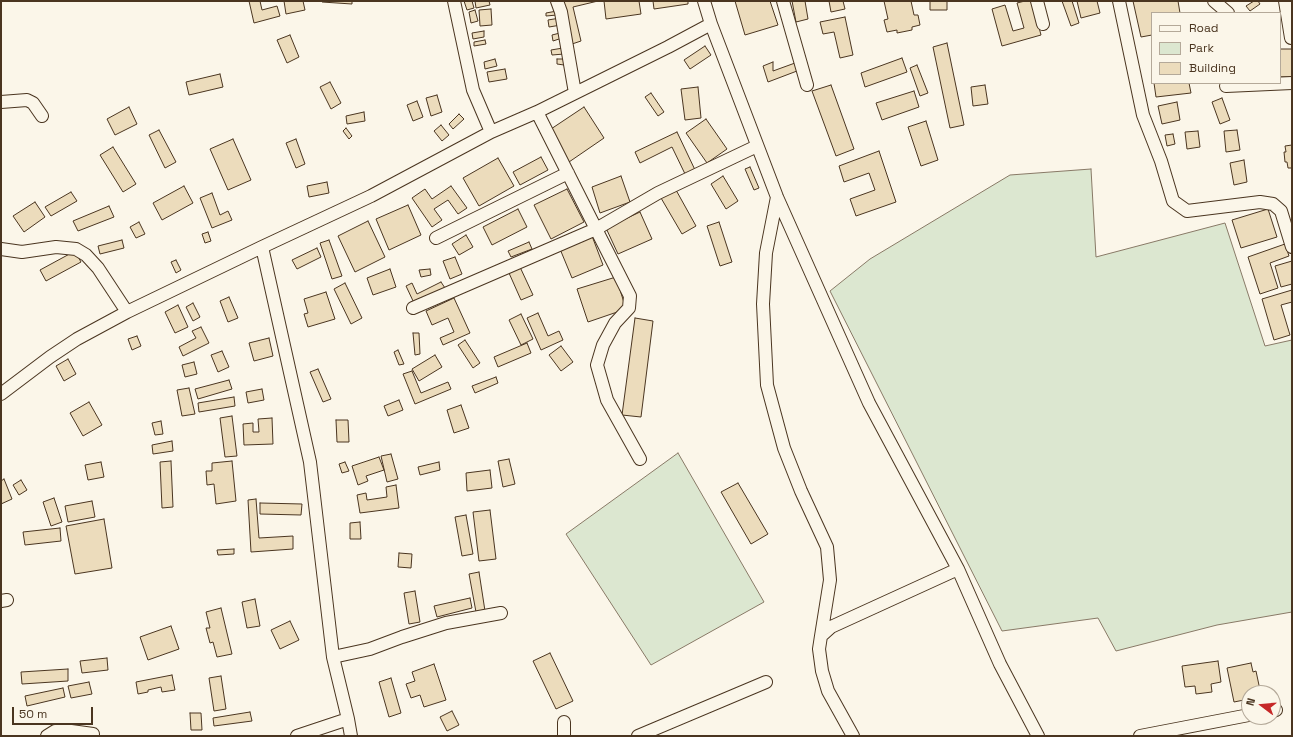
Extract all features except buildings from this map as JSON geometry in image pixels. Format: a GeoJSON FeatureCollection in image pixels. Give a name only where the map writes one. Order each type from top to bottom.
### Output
{"type":"FeatureCollection","features":[{"type":"Feature","properties":{"kind":"street"},"geometry":{"type":"LineString","coordinates":[[454,1],[473,90],[491,132]]}},
{"type":"Feature","properties":{"kind":"street"},"geometry":{"type":"LineString","coordinates":[[557,1],[561,12],[575,93]]}},
{"type":"Feature","properties":{"kind":"street"},"geometry":{"type":"LineString","coordinates":[[704,1],[711,24],[777,197],[868,403],[958,569],[1000,664],[1038,736]]}},
{"type":"Feature","properties":{"kind":"street"},"geometry":{"type":"LineString","coordinates":[[783,1],[807,85]]}},
{"type":"Feature","properties":{"kind":"street"},"geometry":{"type":"LineString","coordinates":[[1037,1],[1043,24]]}},
{"type":"Feature","properties":{"kind":"street"},"geometry":{"type":"LineString","coordinates":[[1119,1],[1143,115],[1161,161],[1173,201],[1188,211],[1208,210],[1260,202],[1273,204],[1281,211],[1292,247]]}},
{"type":"Feature","properties":{"kind":"street"},"geometry":{"type":"LineString","coordinates":[[1214,1],[1227,12]]}},
{"type":"Feature","properties":{"kind":"street"},"geometry":{"type":"LineString","coordinates":[[1285,1],[1288,37]]}},
{"type":"Feature","properties":{"kind":"street"},"geometry":{"type":"LineString","coordinates":[[1,394],[50,357],[78,339],[127,312],[371,196],[491,132],[537,112],[711,24]]}},
{"type":"Feature","properties":{"kind":"street"},"geometry":{"type":"LineString","coordinates":[[1281,84],[1292,83]]}},
{"type":"Feature","properties":{"kind":"street"},"geometry":{"type":"LineString","coordinates":[[1226,86],[1270,84]]}},
{"type":"Feature","properties":{"kind":"street"},"geometry":{"type":"LineString","coordinates":[[1,102],[27,100],[33,103],[42,116]]}},
{"type":"Feature","properties":{"kind":"street"},"geometry":{"type":"LineString","coordinates":[[537,112],[630,296],[629,308],[615,323],[603,345],[597,366],[607,400],[640,459]]}},
{"type":"Feature","properties":{"kind":"street"},"geometry":{"type":"LineString","coordinates":[[413,308],[596,229],[658,193],[757,146]]}},
{"type":"Feature","properties":{"kind":"street"},"geometry":{"type":"LineString","coordinates":[[436,238],[568,173]]}},
{"type":"Feature","properties":{"kind":"street"},"geometry":{"type":"LineString","coordinates":[[777,197],[766,252],[762,304],[767,385],[784,448],[801,491],[827,547],[830,580],[819,649],[822,671],[828,691],[853,736]]}},
{"type":"Feature","properties":{"kind":"street"},"geometry":{"type":"LineString","coordinates":[[1,249],[22,252],[56,247],[76,249],[86,254],[98,268],[127,312]]}},
{"type":"Feature","properties":{"kind":"street"},"geometry":{"type":"LineString","coordinates":[[262,247],[310,462],[333,657],[351,736]]}},
{"type":"Feature","properties":{"kind":"street"},"geometry":{"type":"LineString","coordinates":[[822,636],[831,627],[958,569]]}},
{"type":"Feature","properties":{"kind":"street"},"geometry":{"type":"LineString","coordinates":[[333,657],[370,649],[446,623],[501,613]]}},
{"type":"Feature","properties":{"kind":"street"},"geometry":{"type":"LineString","coordinates":[[638,736],[766,682]]}},
{"type":"Feature","properties":{"kind":"street"},"geometry":{"type":"LineString","coordinates":[[1140,736],[1241,717]]}},
{"type":"Feature","properties":{"kind":"street"},"geometry":{"type":"LineString","coordinates":[[297,736],[348,719]]}},
{"type":"Feature","properties":{"kind":"street"},"geometry":{"type":"LineString","coordinates":[[564,722],[564,736]]}},
{"type":"Feature","properties":{"kind":"street"},"geometry":{"type":"LineString","coordinates":[[47,736],[54,731],[71,731],[93,734]]}},
{"type":"Feature","properties":{"kind":"green space"},"geometry":{"type":"Polygon","coordinates":[[[1091,169],[1096,257],[1225,223],[1265,346],[1292,340],[1292,612],[1217,625],[1116,651],[1098,618],[1002,631],[830,291],[870,259],[1010,175],[1091,169]]]}},
{"type":"Feature","properties":{"kind":"green space"},"geometry":{"type":"Polygon","coordinates":[[[678,453],[764,602],[651,665],[566,534],[678,453]]]}}]}
